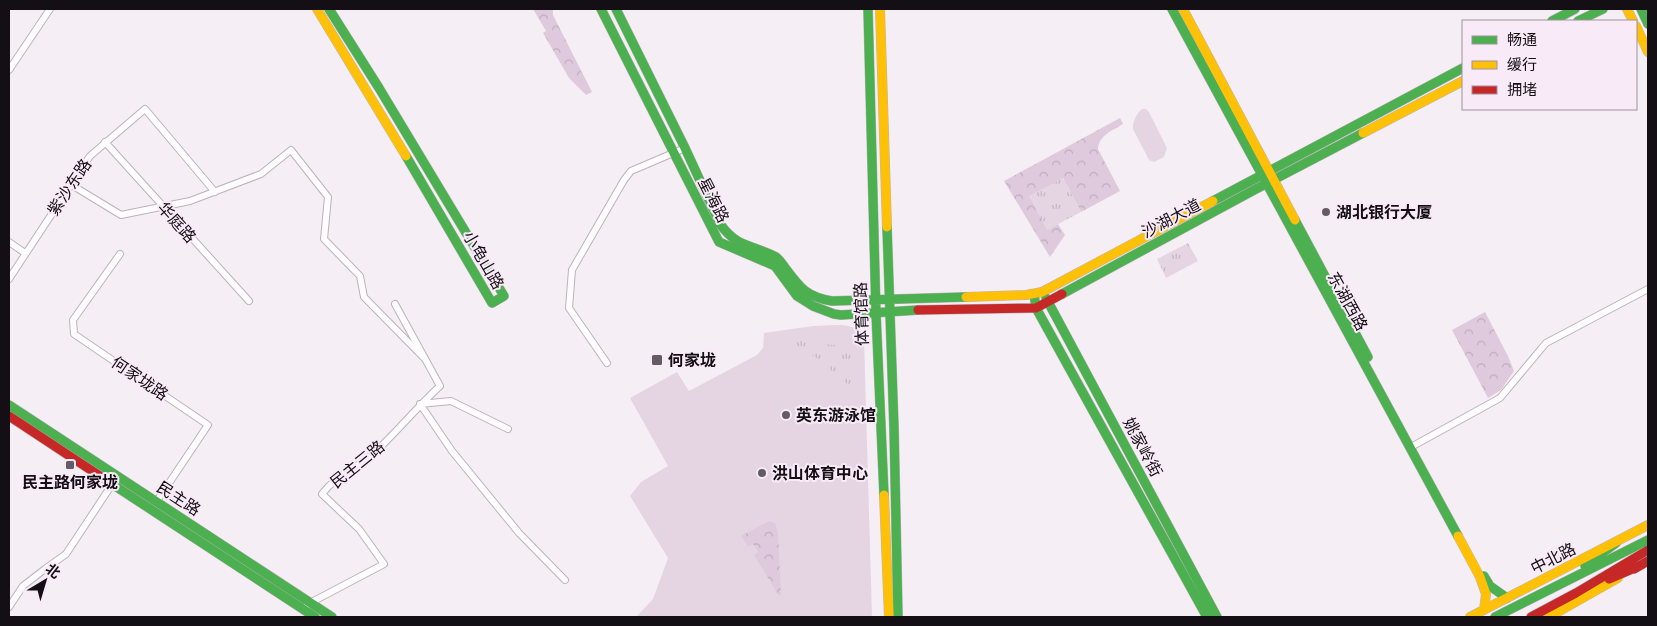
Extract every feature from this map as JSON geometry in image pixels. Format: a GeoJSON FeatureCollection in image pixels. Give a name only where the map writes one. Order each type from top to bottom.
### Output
{"type":"FeatureCollection","features":[{"type":"Feature","properties":{"kind":"main road","name":"小龟山路"},"geometry":{"type":"LineString","coordinates":[[317,9],[369,93],[492,303],[504,296],[379,88],[329,9]]}},
{"type":"Feature","properties":{"kind":"main road","name":"星海路"},"geometry":{"type":"LineString","coordinates":[[601,9],[718,242],[775,266],[797,296],[828,313],[842,315],[876,313]]}},
{"type":"Feature","properties":{"kind":"main road","name":"星海路"},"geometry":{"type":"LineString","coordinates":[[616,9],[685,148],[720,224],[731,238],[778,258],[797,284],[810,296],[832,301],[875,299]]}},
{"type":"Feature","properties":{"kind":"main road","name":"体育馆路"},"geometry":{"type":"LineString","coordinates":[[868,9],[875,299],[889,617]]}},
{"type":"Feature","properties":{"kind":"main road","name":"体育馆路"},"geometry":{"type":"LineString","coordinates":[[880,9],[894,428],[898,617]]}},
{"type":"Feature","properties":{"kind":"main road","name":"东湖西路"},"geometry":{"type":"LineString","coordinates":[[1172,9],[1268,177],[1487,580],[1494,589],[1507,598]]}},
{"type":"Feature","properties":{"kind":"main road","name":"东湖西路"},"geometry":{"type":"LineString","coordinates":[[1183,9],[1268,177]]}},
{"type":"Feature","properties":{"kind":"main road"},"geometry":{"type":"LineString","coordinates":[[1554,20],[1575,9]]}},
{"type":"Feature","properties":{"kind":"main road"},"geometry":{"type":"LineString","coordinates":[[1580,20],[1603,9]]}},
{"type":"Feature","properties":{"kind":"main road"},"geometry":{"type":"LineString","coordinates":[[1642,9],[1648,19]]}},
{"type":"Feature","properties":{"kind":"main road"},"geometry":{"type":"LineString","coordinates":[[1642,9],[1648,24]]}},
{"type":"Feature","properties":{"kind":"main road"},"geometry":{"type":"LineString","coordinates":[[1637,28],[1648,52]]}},
{"type":"Feature","properties":{"kind":"main road","name":"沙湖大道"},"geometry":{"type":"LineString","coordinates":[[1036,308],[1462,69]]}},
{"type":"Feature","properties":{"kind":"main road","name":"沙湖大道"},"geometry":{"type":"LineString","coordinates":[[875,299],[1026,295],[1038,293],[1462,81]]}},
{"type":"Feature","properties":{"kind":"main road","name":"姚家岭街"},"geometry":{"type":"LineString","coordinates":[[1038,293],[1047,301],[1217,617]]}},
{"type":"Feature","properties":{"kind":"main road","name":"姚家岭街"},"geometry":{"type":"LineString","coordinates":[[1038,293],[1036,308],[1207,617]]}},
{"type":"Feature","properties":{"kind":"main road"},"geometry":{"type":"LineString","coordinates":[[876,313],[1036,308]]}},
{"type":"Feature","properties":{"kind":"main road","name":"民主路"},"geometry":{"type":"LineString","coordinates":[[9,405],[157,501],[306,606],[315,617]]}},
{"type":"Feature","properties":{"kind":"main road","name":"民主路"},"geometry":{"type":"LineString","coordinates":[[9,416],[306,606],[332,617]]}},
{"type":"Feature","properties":{"kind":"main road","name":"东湖西路"},"geometry":{"type":"LineString","coordinates":[[1413,446],[1483,584],[1486,594],[1484,610]]}},
{"type":"Feature","properties":{"kind":"main road","name":"中北路"},"geometry":{"type":"LineString","coordinates":[[1470,617],[1648,525]]}},
{"type":"Feature","properties":{"kind":"main road","name":"中北路"},"geometry":{"type":"LineString","coordinates":[[1531,617],[1576,593],[1633,553],[1648,540]]}},
{"type":"Feature","properties":{"kind":"main road"},"geometry":{"type":"LineString","coordinates":[[1568,579],[1616,543]]}},
{"type":"Feature","properties":{"kind":"main road","name":"中北路"},"geometry":{"type":"LineString","coordinates":[[1495,617],[1568,579],[1633,553],[1648,550]]}},
{"type":"Feature","properties":{"kind":"main road"},"geometry":{"type":"LineString","coordinates":[[1549,617],[1648,561]]}},
{"type":"Feature","properties":{"kind":"main road"},"geometry":{"type":"LineString","coordinates":[[1576,593],[1639,566]]}},
{"type":"Feature","properties":{"kind":"street"},"geometry":{"type":"LineString","coordinates":[[9,70],[11,61],[50,9]]}},
{"type":"Feature","properties":{"kind":"street","name":"紫沙东路"},"geometry":{"type":"LineString","coordinates":[[9,279],[90,156],[145,109],[215,192]]}},
{"type":"Feature","properties":{"kind":"street","name":"华庭路"},"geometry":{"type":"LineString","coordinates":[[105,142],[249,301]]}},
{"type":"Feature","properties":{"kind":"street"},"geometry":{"type":"LineString","coordinates":[[607,363],[569,308],[572,270],[631,171],[685,148]]}},
{"type":"Feature","properties":{"kind":"street"},"geometry":{"type":"LineString","coordinates":[[70,184],[121,215],[190,201],[215,192],[261,174],[291,150],[328,197],[324,239],[360,276],[364,297],[425,359]]}},
{"type":"Feature","properties":{"kind":"street"},"geometry":{"type":"LineString","coordinates":[[9,242],[25,253]]}},
{"type":"Feature","properties":{"kind":"street","name":"何家垅路"},"geometry":{"type":"LineString","coordinates":[[120,254],[73,320],[74,334],[208,425],[157,501]]}},
{"type":"Feature","properties":{"kind":"street"},"geometry":{"type":"LineString","coordinates":[[1413,446],[1500,398],[1546,343],[1648,290]]}},
{"type":"Feature","properties":{"kind":"street"},"geometry":{"type":"LineString","coordinates":[[395,304],[425,359]]}},
{"type":"Feature","properties":{"kind":"street","name":"民主三路"},"geometry":{"type":"LineString","coordinates":[[306,606],[384,564],[359,529],[322,494],[330,483],[372,455],[420,404],[440,386],[425,359]]}},
{"type":"Feature","properties":{"kind":"street"},"geometry":{"type":"LineString","coordinates":[[508,429],[451,401],[420,404],[452,451],[513,526],[565,580]]}},
{"type":"Feature","properties":{"kind":"street"},"geometry":{"type":"LineString","coordinates":[[9,606],[23,586],[66,554],[113,483]]}},
{"type":"Feature","properties":{"kind":"green space"},"geometry":{"type":"Polygon","coordinates":[[[533,9],[553,9],[553,15],[592,92],[586,95],[569,78],[543,33],[546,31],[533,9]]]}},
{"type":"Feature","properties":{"kind":"green space"},"geometry":{"type":"Polygon","coordinates":[[[1142,109],[1146,109],[1149,112],[1167,148],[1164,157],[1154,162],[1149,160],[1133,129],[1135,118],[1142,109]]]}},
{"type":"Feature","properties":{"kind":"green space"},"geometry":{"type":"Polygon","coordinates":[[[1120,118],[1123,124],[1103,137],[1098,149],[1120,191],[1081,212],[1063,178],[1047,230],[1058,224],[1065,235],[1050,257],[1004,181],[1120,118]]]}},
{"type":"Feature","properties":{"kind":"green space"},"geometry":{"type":"Polygon","coordinates":[[[1063,178],[1081,212],[1047,230],[1029,196],[1063,178]]]}},
{"type":"Feature","properties":{"kind":"green space"},"geometry":{"type":"Polygon","coordinates":[[[1188,243],[1198,261],[1166,278],[1157,259],[1188,243]]]}},
{"type":"Feature","properties":{"kind":"green space"},"geometry":{"type":"Polygon","coordinates":[[[1485,312],[1514,371],[1501,390],[1488,398],[1452,330],[1485,312]]]}},
{"type":"Feature","properties":{"kind":"green space","name":"洪山体育中心"},"geometry":{"type":"Polygon","coordinates":[[[837,325],[853,327],[864,338],[872,617],[636,617],[653,599],[668,558],[630,496],[641,482],[668,466],[630,398],[677,372],[689,391],[757,355],[763,348],[764,333],[813,326],[837,325]]]}},
{"type":"Feature","properties":{"kind":"green space"},"geometry":{"type":"Polygon","coordinates":[[[791,335],[805,343],[851,346],[857,367],[856,382],[847,384],[818,359],[805,351],[785,344],[784,342],[791,335]]]}},
{"type":"Feature","properties":{"kind":"green space"},"geometry":{"type":"Polygon","coordinates":[[[769,521],[775,523],[778,532],[781,595],[779,596],[754,555],[758,552],[753,544],[748,547],[741,536],[769,521]]]}},
{"type":"Feature","properties":{"kind":"traffic: fast"},"geometry":{"type":"LineString","coordinates":[[329,9],[379,88],[504,296],[492,303],[406,156]]}},
{"type":"Feature","properties":{"kind":"traffic: fast"},"geometry":{"type":"LineString","coordinates":[[601,9],[719,242],[775,266],[797,296],[813,306],[834,314],[918,310]]}},
{"type":"Feature","properties":{"kind":"traffic: fast"},"geometry":{"type":"LineString","coordinates":[[616,9],[685,148],[720,224],[733,238],[776,257],[805,291],[823,299],[832,301],[966,297]]}},
{"type":"Feature","properties":{"kind":"traffic: fast"},"geometry":{"type":"LineString","coordinates":[[868,9],[876,313],[884,495]]}},
{"type":"Feature","properties":{"kind":"traffic: fast"},"geometry":{"type":"LineString","coordinates":[[1172,9],[1458,536]]}},
{"type":"Feature","properties":{"kind":"traffic: fast"},"geometry":{"type":"LineString","coordinates":[[1554,20],[1575,9]]}},
{"type":"Feature","properties":{"kind":"traffic: fast"},"geometry":{"type":"LineString","coordinates":[[1580,20],[1603,9]]}},
{"type":"Feature","properties":{"kind":"traffic: fast"},"geometry":{"type":"LineString","coordinates":[[1641,9],[1648,24]]}},
{"type":"Feature","properties":{"kind":"traffic: fast"},"geometry":{"type":"LineString","coordinates":[[1213,201],[1462,69]]}},
{"type":"Feature","properties":{"kind":"traffic: fast"},"geometry":{"type":"LineString","coordinates":[[1062,294],[1363,133]]}},
{"type":"Feature","properties":{"kind":"traffic: fast"},"geometry":{"type":"LineString","coordinates":[[1295,220],[1368,357]]}},
{"type":"Feature","properties":{"kind":"traffic: fast"},"geometry":{"type":"LineString","coordinates":[[887,227],[898,617]]}},
{"type":"Feature","properties":{"kind":"traffic: fast"},"geometry":{"type":"LineString","coordinates":[[1034,294],[1036,308],[1207,617]]}},
{"type":"Feature","properties":{"kind":"traffic: fast"},"geometry":{"type":"LineString","coordinates":[[1046,298],[1217,617]]}},
{"type":"Feature","properties":{"kind":"traffic: fast"},"geometry":{"type":"LineString","coordinates":[[9,405],[332,617]]}},
{"type":"Feature","properties":{"kind":"traffic: fast"},"geometry":{"type":"LineString","coordinates":[[106,480],[315,617]]}},
{"type":"Feature","properties":{"kind":"traffic: fast"},"geometry":{"type":"LineString","coordinates":[[1495,617],[1648,540]]}},
{"type":"Feature","properties":{"kind":"traffic: fast"},"geometry":{"type":"LineString","coordinates":[[1585,566],[1616,543]]}},
{"type":"Feature","properties":{"kind":"traffic: fast"},"geometry":{"type":"LineString","coordinates":[[1484,576],[1490,586],[1507,598]]}},
{"type":"Feature","properties":{"kind":"traffic: slow"},"geometry":{"type":"LineString","coordinates":[[317,9],[406,156]]}},
{"type":"Feature","properties":{"kind":"traffic: slow"},"geometry":{"type":"LineString","coordinates":[[880,9],[887,227]]}},
{"type":"Feature","properties":{"kind":"traffic: slow"},"geometry":{"type":"LineString","coordinates":[[1183,9],[1295,220]]}},
{"type":"Feature","properties":{"kind":"traffic: slow"},"geometry":{"type":"LineString","coordinates":[[1627,9],[1632,20]]}},
{"type":"Feature","properties":{"kind":"traffic: slow"},"geometry":{"type":"LineString","coordinates":[[1637,28],[1648,52]]}},
{"type":"Feature","properties":{"kind":"traffic: slow"},"geometry":{"type":"LineString","coordinates":[[1363,133],[1462,82]]}},
{"type":"Feature","properties":{"kind":"traffic: slow"},"geometry":{"type":"LineString","coordinates":[[966,297],[1026,295],[1042,292],[1213,201]]}},
{"type":"Feature","properties":{"kind":"traffic: slow"},"geometry":{"type":"LineString","coordinates":[[884,495],[889,617]]}},
{"type":"Feature","properties":{"kind":"traffic: slow"},"geometry":{"type":"LineString","coordinates":[[1470,617],[1648,525]]}},
{"type":"Feature","properties":{"kind":"traffic: slow"},"geometry":{"type":"LineString","coordinates":[[1458,536],[1480,577],[1486,594],[1484,610]]}},
{"type":"Feature","properties":{"kind":"traffic: slow"},"geometry":{"type":"LineString","coordinates":[[1549,617],[1618,578]]}},
{"type":"Feature","properties":{"kind":"traffic: jam"},"geometry":{"type":"LineString","coordinates":[[918,310],[1036,308],[1062,294]]}},
{"type":"Feature","properties":{"kind":"traffic: jam"},"geometry":{"type":"LineString","coordinates":[[9,416],[106,480]]}},
{"type":"Feature","properties":{"kind":"traffic: jam"},"geometry":{"type":"LineString","coordinates":[[1531,617],[1576,593],[1648,550]]}},
{"type":"Feature","properties":{"kind":"traffic: jam"},"geometry":{"type":"LineString","coordinates":[[1634,569],[1648,561]]}},
{"type":"Feature","properties":{"kind":"traffic: jam"},"geometry":{"type":"LineString","coordinates":[[1609,579],[1639,566]]}},
{"type":"Feature","properties":{"kind":"place","name":"湖北银行大厦"},"geometry":{"type":"Point","coordinates":[1326,212]}},
{"type":"Feature","properties":{"kind":"place","name":"何家垅"},"geometry":{"type":"Point","coordinates":[657,360]}},
{"type":"Feature","properties":{"kind":"place","name":"英东游泳馆"},"geometry":{"type":"Point","coordinates":[786,415]}},
{"type":"Feature","properties":{"kind":"place","name":"民主路何家垅"},"geometry":{"type":"Point","coordinates":[70,465]}},
{"type":"Feature","properties":{"kind":"place","name":"洪山体育中心"},"geometry":{"type":"Point","coordinates":[762,473]}}]}
